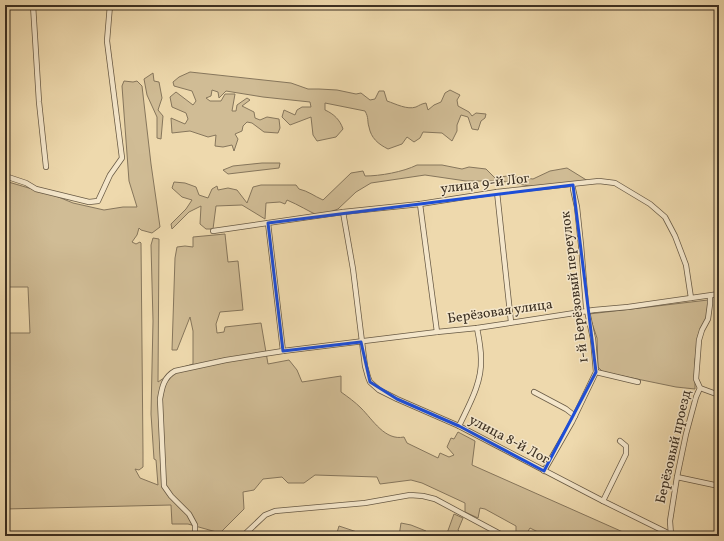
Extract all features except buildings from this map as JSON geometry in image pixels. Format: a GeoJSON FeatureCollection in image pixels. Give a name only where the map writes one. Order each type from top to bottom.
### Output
{"type":"FeatureCollection","features":[{"type":"Feature","properties":{"kind":"street"},"geometry":{"type":"LineString","coordinates":[[33,5],[38,102],[46,167]]}},
{"type":"Feature","properties":{"kind":"street"},"geometry":{"type":"LineString","coordinates":[[5,176],[26,183],[36,189],[89,202],[98,201],[110,175],[122,158],[107,46],[110,5]]}},
{"type":"Feature","properties":{"kind":"street","name":"улица 9-й Лог"},"geometry":{"type":"LineString","coordinates":[[213,231],[343,212],[420,204],[497,192],[599,180],[615,183],[650,204],[665,217],[675,236],[686,265],[691,298]]}},
{"type":"Feature","properties":{"kind":"street","name":"1-й Берёзовый переулок"},"geometry":{"type":"LineString","coordinates":[[544,471],[596,372],[593,340],[587,311],[577,207],[573,184]]}},
{"type":"Feature","properties":{"kind":"street"},"geometry":{"type":"LineString","coordinates":[[497,192],[511,322]]}},
{"type":"Feature","properties":{"kind":"street"},"geometry":{"type":"LineString","coordinates":[[420,204],[436,332]]}},
{"type":"Feature","properties":{"kind":"street","name":"улица 8-й Лог"},"geometry":{"type":"LineString","coordinates":[[343,212],[353,269],[361,342],[370,382],[379,390],[459,426],[544,471],[673,535]]}},
{"type":"Feature","properties":{"kind":"street"},"geometry":{"type":"LineString","coordinates":[[268,223],[283,351]]}},
{"type":"Feature","properties":{"kind":"street","name":"Берёзовая улица"},"geometry":{"type":"LineString","coordinates":[[195,536],[195,525],[189,514],[171,496],[164,486],[160,407],[162,386],[168,375],[175,371],[226,360],[283,351],[477,328],[587,311],[628,307],[719,294]]}},
{"type":"Feature","properties":{"kind":"street","name":"Берёзовый проезд"},"geometry":{"type":"LineString","coordinates":[[673,535],[670,521],[686,434],[696,397],[700,388],[696,379],[699,340],[708,319],[710,296]]}},
{"type":"Feature","properties":{"kind":"street"},"geometry":{"type":"LineString","coordinates":[[459,426],[477,387],[480,373],[481,360],[477,328]]}},
{"type":"Feature","properties":{"kind":"street"},"geometry":{"type":"LineString","coordinates":[[596,372],[638,382]]}},
{"type":"Feature","properties":{"kind":"street"},"geometry":{"type":"LineString","coordinates":[[700,388],[719,395]]}},
{"type":"Feature","properties":{"kind":"street"},"geometry":{"type":"LineString","coordinates":[[534,392],[566,409],[574,416]]}},
{"type":"Feature","properties":{"kind":"street"},"geometry":{"type":"LineString","coordinates":[[603,501],[626,454],[626,446],[620,441]]}},
{"type":"Feature","properties":{"kind":"street"},"geometry":{"type":"LineString","coordinates":[[677,477],[719,486]]}},
{"type":"Feature","properties":{"kind":"street"},"geometry":{"type":"LineString","coordinates":[[243,536],[265,515],[275,511],[365,503],[410,495],[434,499],[504,536]]}},
{"type":"Feature","properties":{"kind":"highlighted area"},"geometry":{"type":"Polygon","coordinates":[[[573,185],[596,372],[544,471],[459,426],[397,399],[370,382],[361,342],[283,351],[268,223],[573,185]]]}},
{"type":"Feature","properties":{"kind":"shaded area"},"geometry":{"type":"Polygon","coordinates":[[[190,72],[291,83],[308,89],[337,90],[356,94],[361,93],[370,100],[375,99],[379,91],[384,91],[387,101],[409,108],[426,103],[428,110],[441,102],[445,93],[450,90],[460,95],[457,100],[458,106],[469,112],[472,116],[476,113],[486,114],[485,118],[481,121],[478,130],[472,129],[468,117],[461,115],[457,125],[457,131],[452,141],[442,133],[423,132],[420,138],[414,142],[407,137],[402,144],[388,149],[378,143],[373,137],[368,125],[365,111],[325,103],[325,110],[336,118],[343,129],[336,137],[317,141],[313,135],[311,117],[290,125],[282,117],[284,110],[295,115],[297,110],[302,107],[311,107],[310,102],[226,91],[219,98],[218,92],[212,90],[211,96],[206,98],[210,101],[221,101],[225,94],[235,94],[232,111],[236,111],[237,105],[247,98],[250,100],[242,106],[254,112],[255,118],[260,120],[267,117],[279,119],[280,128],[278,133],[264,132],[252,123],[247,122],[243,126],[242,131],[235,134],[238,139],[234,151],[232,145],[223,147],[215,146],[216,135],[208,137],[190,131],[172,133],[171,118],[185,124],[188,119],[186,113],[172,107],[170,97],[176,92],[193,105],[196,101],[192,91],[174,86],[173,82],[179,77],[190,72]]]}},
{"type":"Feature","properties":{"kind":"shaded area"},"geometry":{"type":"Polygon","coordinates":[[[153,73],[154,81],[159,82],[162,98],[158,110],[163,116],[161,139],[157,138],[157,117],[147,95],[144,79],[153,73]]]}},
{"type":"Feature","properties":{"kind":"shaded area"},"geometry":{"type":"Polygon","coordinates":[[[124,81],[137,81],[142,86],[160,227],[152,233],[139,228],[137,235],[132,242],[136,244],[141,243],[143,467],[139,470],[135,469],[140,478],[158,485],[156,460],[154,459],[151,414],[153,321],[151,245],[153,238],[159,239],[158,382],[177,369],[193,364],[193,331],[190,317],[177,350],[172,350],[175,258],[177,247],[193,247],[193,237],[225,234],[228,262],[238,261],[243,310],[220,312],[216,324],[217,333],[224,332],[225,327],[261,323],[268,364],[289,360],[297,370],[302,382],[341,376],[341,392],[359,406],[385,433],[391,436],[404,437],[407,443],[438,458],[440,453],[449,457],[454,455],[447,447],[451,438],[454,439],[458,432],[475,441],[472,465],[632,536],[546,536],[530,528],[525,536],[516,532],[516,526],[485,509],[480,508],[478,518],[465,512],[465,503],[422,483],[411,480],[380,484],[377,477],[315,475],[304,483],[288,483],[282,477],[263,479],[254,490],[243,492],[244,509],[220,533],[188,524],[172,524],[171,505],[5,509],[5,333],[30,333],[28,287],[5,287],[5,181],[56,196],[73,203],[104,210],[123,207],[137,207],[129,181],[122,86],[124,81]]]}},
{"type":"Feature","properties":{"kind":"shaded area"},"geometry":{"type":"Polygon","coordinates":[[[280,163],[279,168],[228,174],[223,170],[233,166],[280,163]]]}},
{"type":"Feature","properties":{"kind":"shaded area"},"geometry":{"type":"Polygon","coordinates":[[[417,165],[442,165],[462,169],[469,167],[486,169],[495,178],[507,176],[533,179],[550,171],[567,168],[588,181],[535,187],[501,181],[466,181],[425,175],[371,183],[356,192],[338,209],[319,216],[287,200],[285,204],[280,202],[266,203],[265,219],[242,205],[216,206],[213,229],[206,229],[200,224],[201,206],[189,212],[172,229],[171,224],[186,209],[192,200],[182,197],[172,188],[174,182],[185,183],[196,187],[199,195],[208,198],[212,189],[217,186],[218,190],[228,188],[237,190],[247,203],[253,187],[261,185],[296,185],[299,189],[323,200],[351,173],[363,171],[365,176],[377,175],[398,172],[417,165]]]}},
{"type":"Feature","properties":{"kind":"shaded area"},"geometry":{"type":"Polygon","coordinates":[[[708,300],[710,304],[695,359],[695,389],[676,387],[603,372],[598,367],[597,338],[589,314],[708,300]]]}},
{"type":"Feature","properties":{"kind":"shaded area"},"geometry":{"type":"Polygon","coordinates":[[[454,514],[463,518],[458,530],[462,535],[446,536],[454,514]]]}},
{"type":"Feature","properties":{"kind":"shaded area"},"geometry":{"type":"Polygon","coordinates":[[[401,523],[426,531],[425,535],[429,536],[399,536],[401,523]]]}},
{"type":"Feature","properties":{"kind":"shaded area"},"geometry":{"type":"Polygon","coordinates":[[[339,526],[369,536],[336,536],[339,526]]]}}]}
